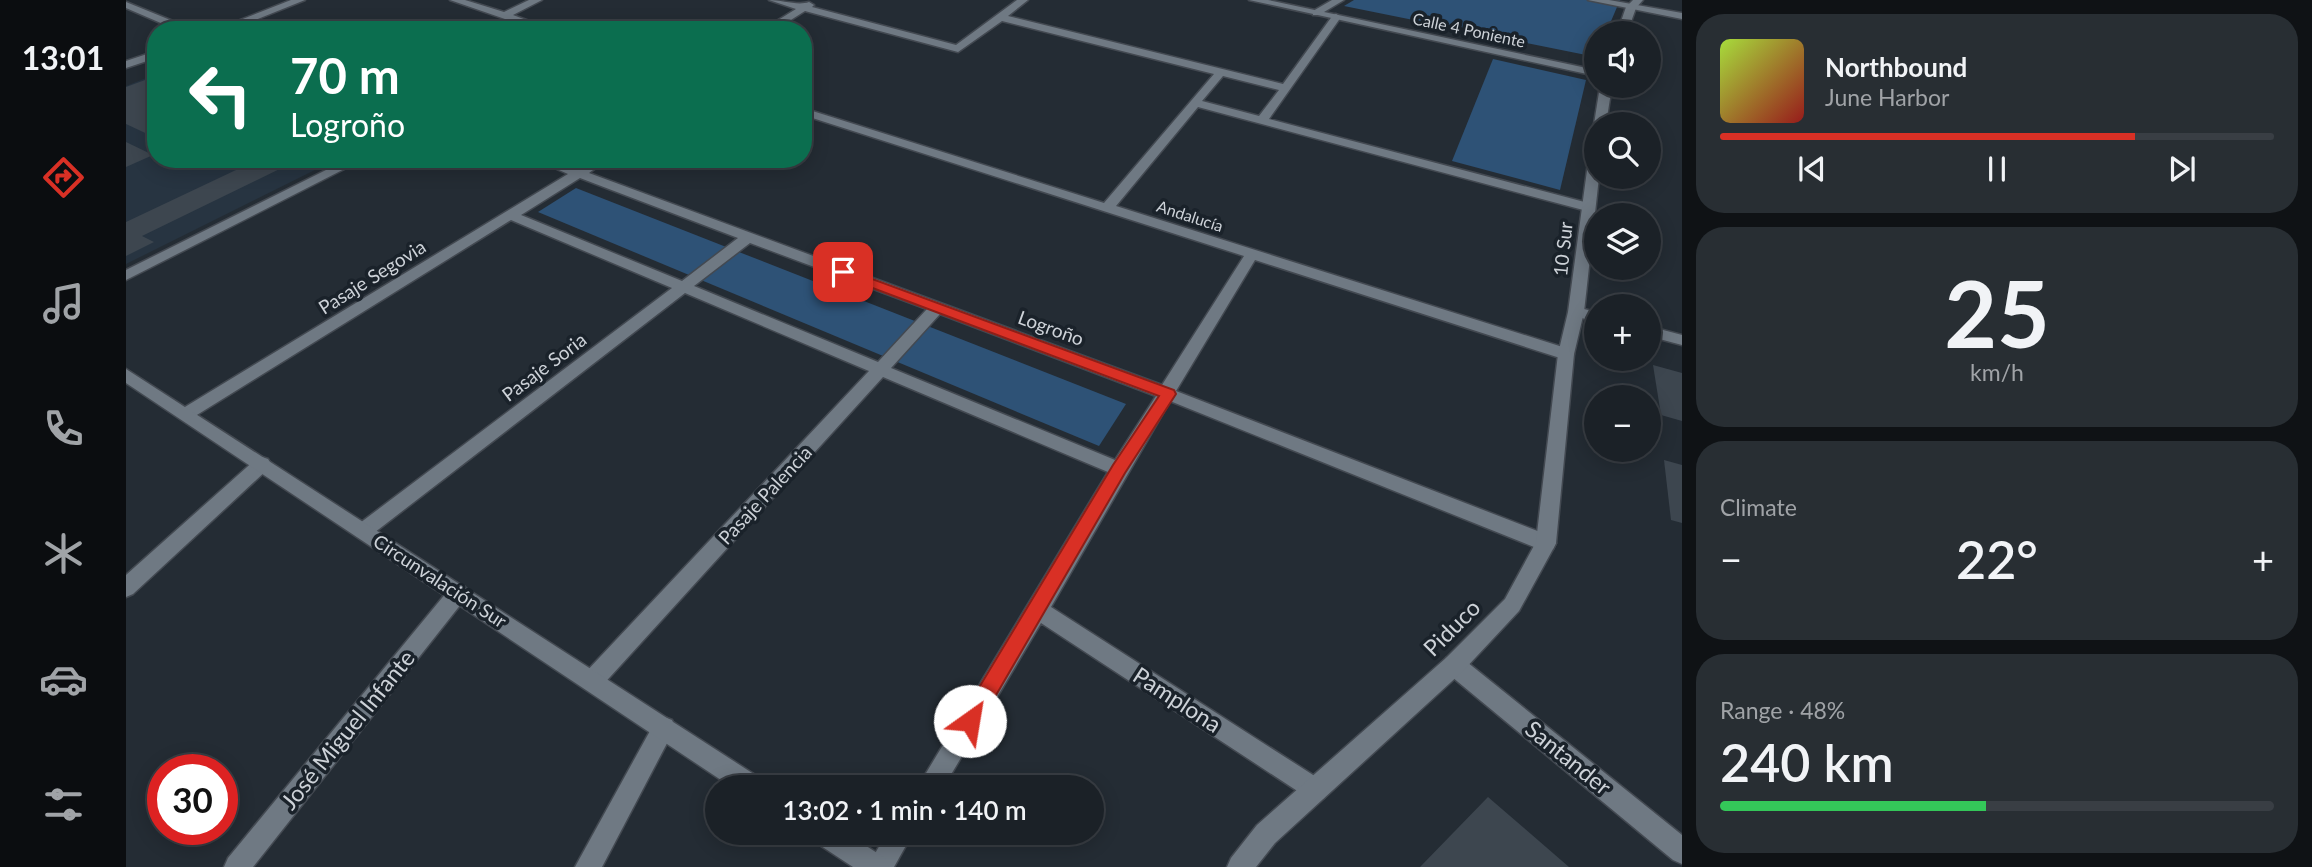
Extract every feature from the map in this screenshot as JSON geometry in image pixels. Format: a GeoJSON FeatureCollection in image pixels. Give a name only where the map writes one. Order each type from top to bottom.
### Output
{"type":"FeatureCollection","features":[{"type":"Feature","properties":{"kind":"street"},"geometry":{"type":"LineString","coordinates":[[244,21],[300,0]]}},
{"type":"Feature","properties":{"kind":"street"},"geometry":{"type":"LineString","coordinates":[[455,0],[520,21]]}},
{"type":"Feature","properties":{"kind":"street"},"geometry":{"type":"LineString","coordinates":[[504,16],[537,0]]}},
{"type":"Feature","properties":{"kind":"street"},"geometry":{"type":"LineString","coordinates":[[774,0],[957,49],[1023,0]]}},
{"type":"Feature","properties":{"kind":"street"},"geometry":{"type":"LineString","coordinates":[[782,21],[817,0]]}},
{"type":"Feature","properties":{"kind":"street","name":"Calle 4 Poniente"},"geometry":{"type":"LineString","coordinates":[[1254,0],[1584,69]]}},
{"type":"Feature","properties":{"kind":"street"},"geometry":{"type":"LineString","coordinates":[[1316,13],[1339,0]]}},
{"type":"Feature","properties":{"kind":"street"},"geometry":{"type":"LineString","coordinates":[[1593,0],[1635,4],[1682,16]]}},
{"type":"Feature","properties":{"kind":"street"},"geometry":{"type":"LineString","coordinates":[[1627,21],[1635,4]]}},
{"type":"Feature","properties":{"kind":"street"},"geometry":{"type":"LineString","coordinates":[[126,5],[164,21]]}},
{"type":"Feature","properties":{"kind":"street"},"geometry":{"type":"LineString","coordinates":[[1000,17],[1285,88]]}},
{"type":"Feature","properties":{"kind":"street"},"geometry":{"type":"LineString","coordinates":[[1262,121],[1336,17]]}},
{"type":"Feature","properties":{"kind":"street"},"geometry":{"type":"LineString","coordinates":[[126,65],[147,57]]}},
{"type":"Feature","properties":{"kind":"street"},"geometry":{"type":"LineString","coordinates":[[1107,208],[1221,72]]}},
{"type":"Feature","properties":{"kind":"street"},"geometry":{"type":"LineString","coordinates":[[1195,103],[1584,205]]}},
{"type":"Feature","properties":{"kind":"street","name":"Andalucía"},"geometry":{"type":"LineString","coordinates":[[812,114],[1566,354]]}},
{"type":"Feature","properties":{"kind":"street"},"geometry":{"type":"LineString","coordinates":[[126,276],[340,168]]}},
{"type":"Feature","properties":{"kind":"street","name":"Logroño"},"geometry":{"type":"LineString","coordinates":[[565,168],[1168,394],[1546,543]]}},
{"type":"Feature","properties":{"kind":"street","name":"Pasaje Segovia"},"geometry":{"type":"LineString","coordinates":[[186,414],[587,168]]}},
{"type":"Feature","properties":{"kind":"street"},"geometry":{"type":"LineString","coordinates":[[510,215],[1119,469]]}},
{"type":"Feature","properties":{"kind":"street","name":"10 Sur"},"geometry":{"type":"LineString","coordinates":[[1566,354],[1576,312],[1584,235]]}},
{"type":"Feature","properties":{"kind":"street","name":"Pasaje Soria"},"geometry":{"type":"LineString","coordinates":[[363,531],[749,237]]}},
{"type":"Feature","properties":{"kind":"street"},"geometry":{"type":"LineString","coordinates":[[937,775],[1038,610],[1119,469],[1168,394],[1252,254]]}},
{"type":"Feature","properties":{"kind":"street","name":"Pasaje Palencia"},"geometry":{"type":"LineString","coordinates":[[592,681],[937,308]]}},
{"type":"Feature","properties":{"kind":"street"},"geometry":{"type":"LineString","coordinates":[[1576,312],[1584,314]]}},
{"type":"Feature","properties":{"kind":"street"},"geometry":{"type":"LineString","coordinates":[[1661,334],[1682,340]]}},
{"type":"Feature","properties":{"kind":"street","name":"Piduco"},"geometry":{"type":"LineString","coordinates":[[1240,867],[1266,834],[1454,665],[1512,605],[1546,543],[1566,354]]}},
{"type":"Feature","properties":{"kind":"street","name":"Circunvalación Sur"},"geometry":{"type":"LineString","coordinates":[[126,375],[735,775]]}},
{"type":"Feature","properties":{"kind":"street"},"geometry":{"type":"LineString","coordinates":[[126,587],[262,464]]}},
{"type":"Feature","properties":{"kind":"street","name":"José Miguel Infante"},"geometry":{"type":"LineString","coordinates":[[237,867],[458,593]]}},
{"type":"Feature","properties":{"kind":"street","name":"Pamplona"},"geometry":{"type":"LineString","coordinates":[[1038,610],[1316,790]]}},
{"type":"Feature","properties":{"kind":"street","name":"Santander"},"geometry":{"type":"LineString","coordinates":[[1454,665],[1682,851]]}},
{"type":"Feature","properties":{"kind":"street"},"geometry":{"type":"LineString","coordinates":[[588,867],[664,728]]}},
{"type":"Feature","properties":{"kind":"street"},"geometry":{"type":"LineString","coordinates":[[843,845],[878,867],[893,845]]}},
{"type":"Feature","properties":{"kind":"shaded area"},"geometry":{"type":"Polygon","coordinates":[[[1354,0],[1620,0],[1611,21],[1584,21],[1584,55],[1344,6],[1354,0]]]}},
{"type":"Feature","properties":{"kind":"shaded area"},"geometry":{"type":"Polygon","coordinates":[[[1493,59],[1584,80],[1560,190],[1452,161],[1493,59]]]}},
{"type":"Feature","properties":{"kind":"shaded area"},"geometry":{"type":"Polygon","coordinates":[[[147,78],[147,168],[319,168],[126,264],[126,86],[147,78]]]}},
{"type":"Feature","properties":{"kind":"shaded area"},"geometry":{"type":"Polygon","coordinates":[[[576,188],[1126,404],[1099,446],[538,212],[576,188]]]}},
{"type":"Feature","properties":{"kind":"building"},"geometry":{"type":"Polygon","coordinates":[[[147,79],[147,134],[126,124],[126,87],[147,79]]]}},
{"type":"Feature","properties":{"kind":"building"},"geometry":{"type":"Polygon","coordinates":[[[126,142],[147,152],[147,158],[126,167],[126,142]]]}},
{"type":"Feature","properties":{"kind":"building"},"geometry":{"type":"Polygon","coordinates":[[[240,168],[282,168],[142,236],[154,242],[126,256],[126,222],[240,168]]]}},
{"type":"Feature","properties":{"kind":"building"},"geometry":{"type":"Polygon","coordinates":[[[1661,367],[1682,373],[1682,421],[1661,415],[1661,385],[1656,385],[1654,371],[1661,371],[1661,367]]]}},
{"type":"Feature","properties":{"kind":"building"},"geometry":{"type":"Polygon","coordinates":[[[1664,460],[1682,465],[1682,523],[1671,520],[1664,460]]]}},
{"type":"Feature","properties":{"kind":"building"},"geometry":{"type":"Polygon","coordinates":[[[1488,797],[1569,867],[1420,867],[1488,797]]]}},
{"type":"Feature","properties":{"kind":"route"},"geometry":{"type":"LineString","coordinates":[[843,272],[1168,394],[1119,469],[970,721]]}}]}
